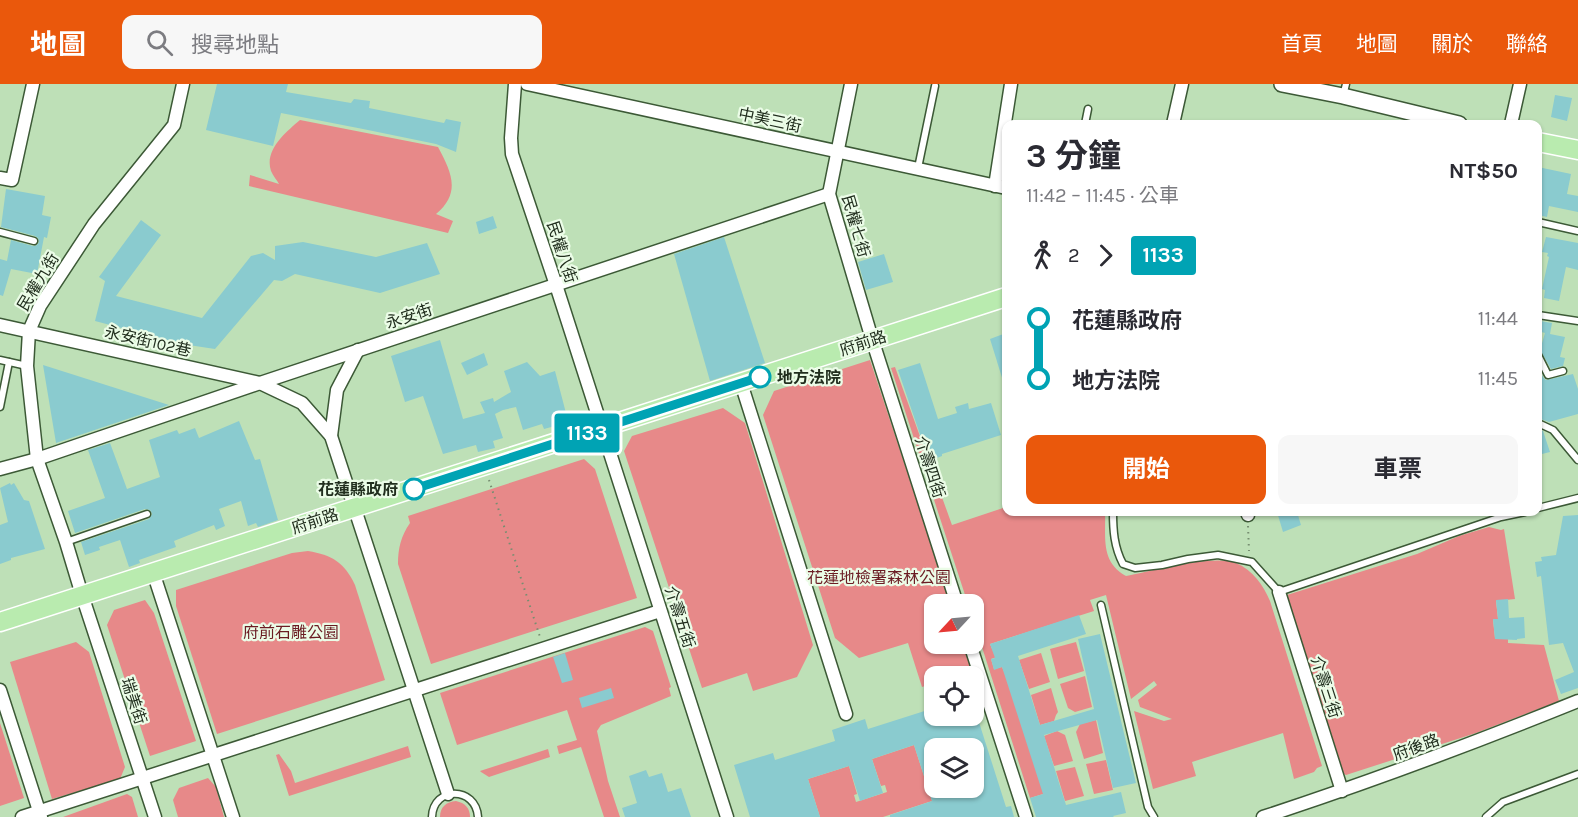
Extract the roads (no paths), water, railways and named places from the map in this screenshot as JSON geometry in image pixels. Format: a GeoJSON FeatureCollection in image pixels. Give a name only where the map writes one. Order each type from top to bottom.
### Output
{"type":"FeatureCollection","features":[{"type":"Feature","properties":{"kind":"main road"},"geometry":{"type":"LineString","coordinates":[[1542,143],[1578,150]]}},
{"type":"Feature","properties":{"kind":"main road","name":"府前路"},"geometry":{"type":"LineString","coordinates":[[0,622],[1002,298]]}},
{"type":"Feature","properties":{"kind":"street"},"geometry":{"type":"LineString","coordinates":[[0,178],[12,180],[33,84]]}},
{"type":"Feature","properties":{"kind":"street","name":"民權九街"},"geometry":{"type":"LineString","coordinates":[[82,595],[37,459],[27,366],[29,331],[40,306],[94,224],[174,125],[183,84]]}},
{"type":"Feature","properties":{"kind":"street","name":"民權八街"},"geometry":{"type":"LineString","coordinates":[[515,84],[510,138],[512,154],[601,428]]}},
{"type":"Feature","properties":{"kind":"street","name":"中美三街"},"geometry":{"type":"LineString","coordinates":[[527,84],[1001,187]]}},
{"type":"Feature","properties":{"kind":"street","name":"民權七街"},"geometry":{"type":"LineString","coordinates":[[851,84],[829,194],[872,339]]}},
{"type":"Feature","properties":{"kind":"street"},"geometry":{"type":"LineString","coordinates":[[1008,120],[1011,84]]}},
{"type":"Feature","properties":{"kind":"street"},"geometry":{"type":"LineString","coordinates":[[1174,120],[1182,84]]}},
{"type":"Feature","properties":{"kind":"street"},"geometry":{"type":"LineString","coordinates":[[1282,84],[1344,90],[1445,120]]}},
{"type":"Feature","properties":{"kind":"street"},"geometry":{"type":"LineString","coordinates":[[1512,120],[1520,84]]}},
{"type":"Feature","properties":{"kind":"street","name":"永安街"},"geometry":{"type":"LineString","coordinates":[[0,469],[37,459],[829,194]]}},
{"type":"Feature","properties":{"kind":"street","name":"永安街102巷"},"geometry":{"type":"LineString","coordinates":[[0,325],[260,383],[302,403],[331,436]]}},
{"type":"Feature","properties":{"kind":"street","name":"介壽四街"},"geometry":{"type":"LineString","coordinates":[[872,339],[954,594]]}},
{"type":"Feature","properties":{"kind":"street"},"geometry":{"type":"LineString","coordinates":[[358,350],[338,390],[331,436],[448,794]]}},
{"type":"Feature","properties":{"kind":"street"},"geometry":{"type":"LineString","coordinates":[[741,383],[846,714]]}},
{"type":"Feature","properties":{"kind":"street","name":"介壽五街"},"geometry":{"type":"LineString","coordinates":[[601,428],[727,817]]}},
{"type":"Feature","properties":{"kind":"street"},"geometry":{"type":"LineString","coordinates":[[153,572],[233,817]]}},
{"type":"Feature","properties":{"kind":"street","name":"介壽三街"},"geometry":{"type":"LineString","coordinates":[[1278,592],[1342,792]]}},
{"type":"Feature","properties":{"kind":"street","name":"瑞美街"},"geometry":{"type":"LineString","coordinates":[[82,595],[155,817]]}},
{"type":"Feature","properties":{"kind":"street"},"geometry":{"type":"LineString","coordinates":[[22,817],[40,814],[142,778],[660,611]]}},
{"type":"Feature","properties":{"kind":"street"},"geometry":{"type":"LineString","coordinates":[[973,654],[1026,817]]}},
{"type":"Feature","properties":{"kind":"street"},"geometry":{"type":"LineString","coordinates":[[0,690],[40,814]]}},
{"type":"Feature","properties":{"kind":"street","name":"府後路"},"geometry":{"type":"LineString","coordinates":[[1263,817],[1342,792],[1478,742],[1578,701]]}},
{"type":"Feature","properties":{"kind":"lane"},"geometry":{"type":"LineString","coordinates":[[917,169],[935,86]]}},
{"type":"Feature","properties":{"kind":"lane"},"geometry":{"type":"LineString","coordinates":[[1086,120],[1088,109]]}},
{"type":"Feature","properties":{"kind":"lane"},"geometry":{"type":"LineString","coordinates":[[1542,223],[1578,231]]}},
{"type":"Feature","properties":{"kind":"lane"},"geometry":{"type":"LineString","coordinates":[[0,232],[34,242]]}},
{"type":"Feature","properties":{"kind":"lane"},"geometry":{"type":"LineString","coordinates":[[1542,316],[1578,321]]}},
{"type":"Feature","properties":{"kind":"lane"},"geometry":{"type":"LineString","coordinates":[[0,360],[27,366]]}},
{"type":"Feature","properties":{"kind":"lane"},"geometry":{"type":"LineString","coordinates":[[0,407],[9,362]]}},
{"type":"Feature","properties":{"kind":"lane"},"geometry":{"type":"LineString","coordinates":[[1542,363],[1548,375],[1563,371]]}},
{"type":"Feature","properties":{"kind":"lane"},"geometry":{"type":"LineString","coordinates":[[1542,425],[1553,430],[1578,460]]}},
{"type":"Feature","properties":{"kind":"lane"},"geometry":{"type":"LineString","coordinates":[[1542,507],[1578,498]]}},
{"type":"Feature","properties":{"kind":"lane"},"geometry":{"type":"LineString","coordinates":[[66,542],[147,514]]}},
{"type":"Feature","properties":{"kind":"lane"},"geometry":{"type":"LineString","coordinates":[[1113,516],[1115,543],[1123,564],[1135,568],[1218,555],[1252,562],[1278,592],[1506,516]]}},
{"type":"Feature","properties":{"kind":"lane"},"geometry":{"type":"LineString","coordinates":[[1101,605],[1148,807],[1154,817]]}},
{"type":"Feature","properties":{"kind":"lane"},"geometry":{"type":"LineString","coordinates":[[1486,817],[1503,802],[1578,774]]}},
{"type":"Feature","properties":{"kind":"lane"},"geometry":{"type":"LineString","coordinates":[[432,817],[435,804],[448,794],[456,793],[471,799],[476,806],[478,817]]}},
{"type":"Feature","properties":{"kind":"place","name":"地方法院"},"geometry":{"type":"Point","coordinates":[760,377]}},
{"type":"Feature","properties":{"kind":"place","name":"花蓮縣政府"},"geometry":{"type":"Point","coordinates":[414,489]}},
{"type":"Feature","properties":{"kind":"park label","name":"花蓮地檢署森林公園"},"geometry":{"type":"Point","coordinates":[879,577]}},
{"type":"Feature","properties":{"kind":"park label","name":"府前石雕公園"},"geometry":{"type":"Point","coordinates":[291,632]}}]}
